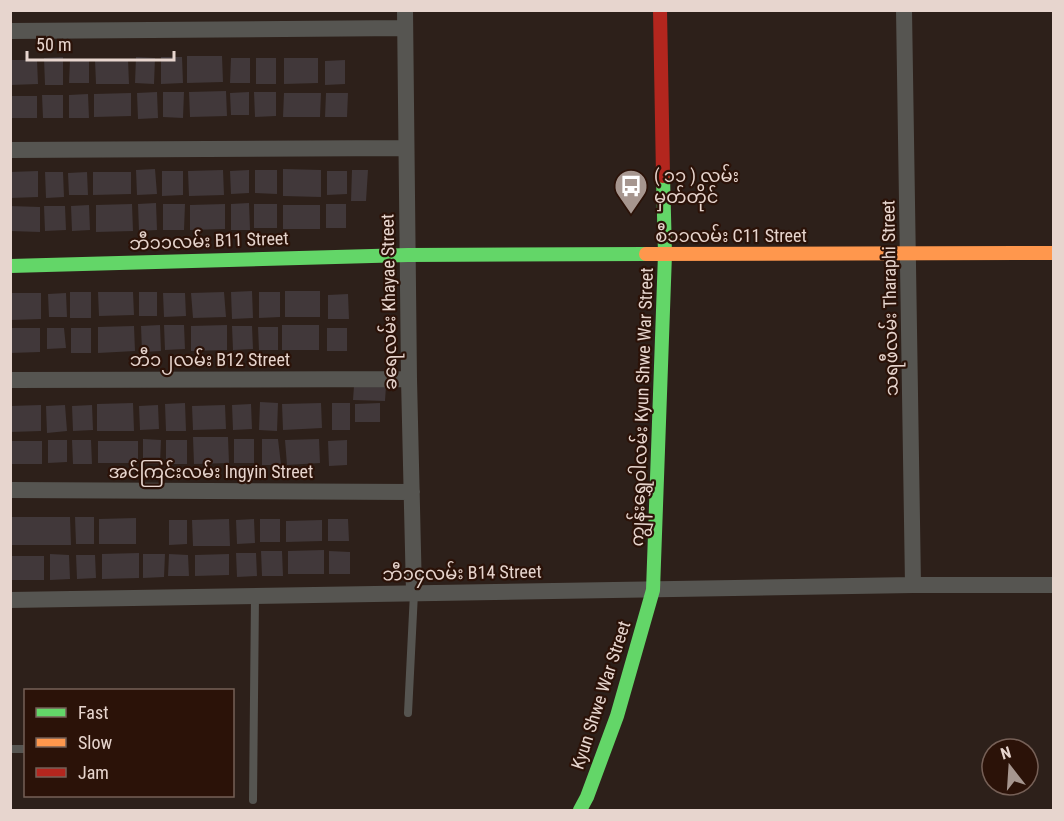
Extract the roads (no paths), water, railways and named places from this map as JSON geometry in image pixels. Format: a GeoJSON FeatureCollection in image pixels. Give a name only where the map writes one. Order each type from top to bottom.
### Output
{"type":"FeatureCollection","features":[{"type":"Feature","properties":{"kind":"street","name":"ခရေလမ်း Khayae Street"},"geometry":{"type":"LineString","coordinates":[[405,10],[414,593]]}},
{"type":"Feature","properties":{"kind":"street","name":"ကျွန်းရွှေဝါလမ်း Kyun Shwe War Street"},"geometry":{"type":"LineString","coordinates":[[653,590],[665,254],[660,10]]}},
{"type":"Feature","properties":{"kind":"street","name":"သရဖီလမ်း Tharaphi Street"},"geometry":{"type":"LineString","coordinates":[[904,10],[914,585]]}},
{"type":"Feature","properties":{"kind":"street"},"geometry":{"type":"LineString","coordinates":[[10,31],[405,28]]}},
{"type":"Feature","properties":{"kind":"street"},"geometry":{"type":"LineString","coordinates":[[10,150],[406,148]]}},
{"type":"Feature","properties":{"kind":"street","name":"စီ၁၁လမ်း C11 Street"},"geometry":{"type":"LineString","coordinates":[[408,255],[1053,253]]}},
{"type":"Feature","properties":{"kind":"street","name":"ဘီ၁၁လမ်း B11 Street"},"geometry":{"type":"LineString","coordinates":[[10,266],[408,255]]}},
{"type":"Feature","properties":{"kind":"street","name":"ဘီ၁၂လမ်း B12 Street"},"geometry":{"type":"LineString","coordinates":[[10,380],[409,379]]}},
{"type":"Feature","properties":{"kind":"street","name":"အင်ကြင်းလမ်း Ingyin Street"},"geometry":{"type":"LineString","coordinates":[[10,490],[412,492]]}},
{"type":"Feature","properties":{"kind":"street","name":"ဘီ၁၄လမ်း B14 Street"},"geometry":{"type":"LineString","coordinates":[[10,600],[914,585],[1053,585]]}},
{"type":"Feature","properties":{"kind":"street","name":"Kyun Shwe War Street"},"geometry":{"type":"LineString","coordinates":[[580,810],[617,716],[653,590]]}},
{"type":"Feature","properties":{"kind":"lane"},"geometry":{"type":"LineString","coordinates":[[408,712],[414,593]]}},
{"type":"Feature","properties":{"kind":"lane"},"geometry":{"type":"LineString","coordinates":[[253,800],[255,596]]}},
{"type":"Feature","properties":{"kind":"place","name":"( ၁၁ ) လမ်း မှတ်တိုင်"},"geometry":{"type":"Point","coordinates":[631,215]}}]}
